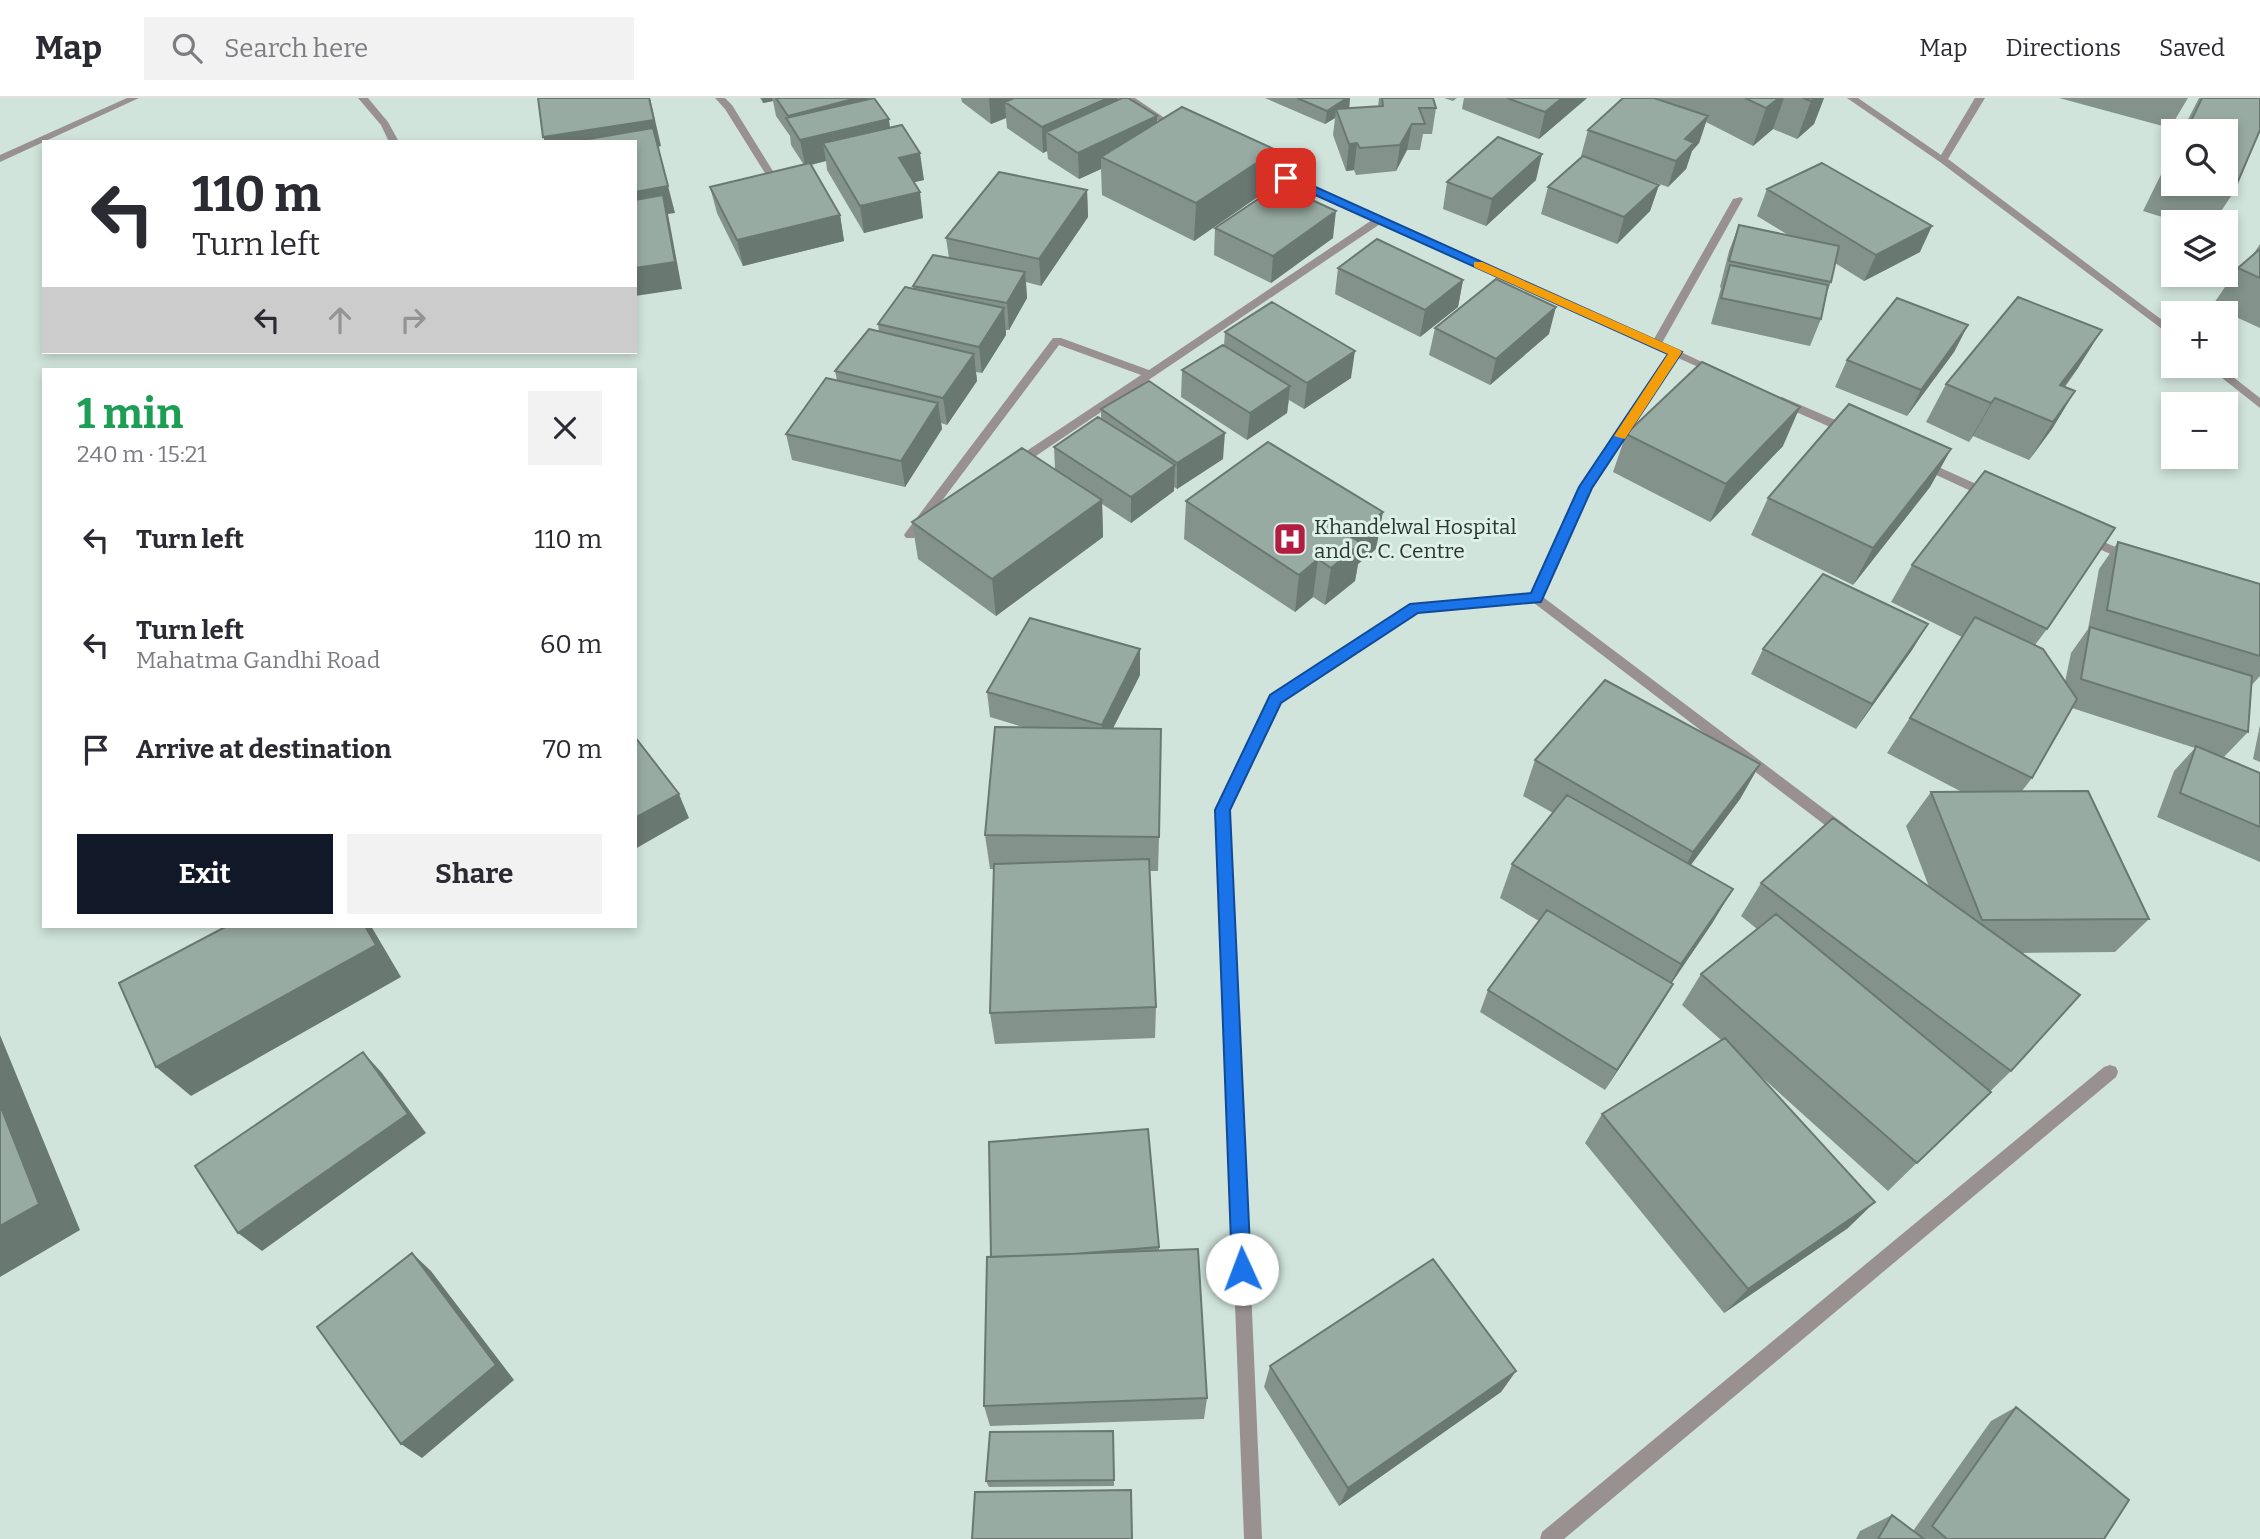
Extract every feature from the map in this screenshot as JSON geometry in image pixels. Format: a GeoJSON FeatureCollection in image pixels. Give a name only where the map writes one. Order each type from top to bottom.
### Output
{"type":"FeatureCollection","features":[{"type":"Feature","properties":{"kind":"street"},"geometry":{"type":"LineString","coordinates":[[0,159],[134,98]]}},
{"type":"Feature","properties":{"kind":"street"},"geometry":{"type":"LineString","coordinates":[[363,98],[385,124],[393,140]]}},
{"type":"Feature","properties":{"kind":"street"},"geometry":{"type":"LineString","coordinates":[[720,98],[729,107],[771,176]]}},
{"type":"Feature","properties":{"kind":"street"},"geometry":{"type":"LineString","coordinates":[[1129,98],[1169,125],[1194,136]]}},
{"type":"Feature","properties":{"kind":"street"},"geometry":{"type":"LineString","coordinates":[[1852,98],[1943,160],[2161,325]]}},
{"type":"Feature","properties":{"kind":"street"},"geometry":{"type":"LineString","coordinates":[[1943,160],[1980,98]]}},
{"type":"Feature","properties":{"kind":"street"},"geometry":{"type":"LineString","coordinates":[[1243,158],[1726,375]]}},
{"type":"Feature","properties":{"kind":"street"},"geometry":{"type":"LineString","coordinates":[[1656,344],[1738,199]]}},
{"type":"Feature","properties":{"kind":"street"},"geometry":{"type":"LineString","coordinates":[[1001,473],[1379,220]]}},
{"type":"Feature","properties":{"kind":"street"},"geometry":{"type":"LineString","coordinates":[[944,512],[910,535],[1057,340],[1150,373]]}},
{"type":"Feature","properties":{"kind":"street"},"geometry":{"type":"LineString","coordinates":[[1536,598],[1586,487],[1676,352]]}},
{"type":"Feature","properties":{"kind":"street"},"geometry":{"type":"LineString","coordinates":[[2227,378],[2260,404]]}},
{"type":"Feature","properties":{"kind":"street"},"geometry":{"type":"LineString","coordinates":[[1764,392],[1865,438]]}},
{"type":"Feature","properties":{"kind":"street"},"geometry":{"type":"LineString","coordinates":[[1916,461],[2004,501]]}},
{"type":"Feature","properties":{"kind":"street"},"geometry":{"type":"LineString","coordinates":[[2067,529],[2143,564]]}},
{"type":"Feature","properties":{"kind":"street"},"geometry":{"type":"LineString","coordinates":[[1253,1539],[1223,810],[1275,699],[1415,608],[1536,598],[1858,843]]}},
{"type":"Feature","properties":{"kind":"street"},"geometry":{"type":"LineString","coordinates":[[1549,1539],[2110,1072]]}},
{"type":"Feature","properties":{"kind":"building"},"geometry":{"type":"Polygon","coordinates":[[[538,98],[649,98],[654,120],[543,137],[538,98]]]}},
{"type":"Feature","properties":{"kind":"building"},"geometry":{"type":"Polygon","coordinates":[[[776,98],[857,98],[788,116],[776,98]]]}},
{"type":"Feature","properties":{"kind":"building"},"geometry":{"type":"Polygon","coordinates":[[[874,98],[889,119],[800,140],[786,118],[874,98]]]}},
{"type":"Feature","properties":{"kind":"building"},"geometry":{"type":"Polygon","coordinates":[[[1014,98],[1108,98],[1042,127],[1005,102],[1014,98]]]}},
{"type":"Feature","properties":{"kind":"building"},"geometry":{"type":"Polygon","coordinates":[[[1122,98],[1128,98],[1157,116],[1078,153],[1046,132],[1122,98]]]}},
{"type":"Feature","properties":{"kind":"building"},"geometry":{"type":"Polygon","coordinates":[[[1297,98],[1347,98],[1327,111],[1297,98]]]}},
{"type":"Feature","properties":{"kind":"building"},"geometry":{"type":"Polygon","coordinates":[[[1382,98],[1433,98],[1436,108],[1419,108],[1425,124],[1412,124],[1400,145],[1360,148],[1357,143],[1349,144],[1336,109],[1383,106],[1382,98]]]}},
{"type":"Feature","properties":{"kind":"building"},"geometry":{"type":"Polygon","coordinates":[[[1507,98],[1562,98],[1545,112],[1507,98]]]}},
{"type":"Feature","properties":{"kind":"building"},"geometry":{"type":"Polygon","coordinates":[[[1623,98],[1654,98],[1708,116],[1685,139],[1694,143],[1676,161],[1588,130],[1623,98]]]}},
{"type":"Feature","properties":{"kind":"building"},"geometry":{"type":"Polygon","coordinates":[[[1745,98],[1779,98],[1766,108],[1745,98]]]}},
{"type":"Feature","properties":{"kind":"building"},"geometry":{"type":"Polygon","coordinates":[[[2202,98],[2260,98],[2260,130],[2238,181],[2238,119],[2192,119],[2202,98]]]}},
{"type":"Feature","properties":{"kind":"building"},"geometry":{"type":"Polygon","coordinates":[[[1182,107],[1276,150],[1196,203],[1101,157],[1182,107]]]}},
{"type":"Feature","properties":{"kind":"building"},"geometry":{"type":"Polygon","coordinates":[[[902,125],[920,153],[899,158],[920,192],[860,206],[823,143],[902,125]]]}},
{"type":"Feature","properties":{"kind":"building"},"geometry":{"type":"Polygon","coordinates":[[[653,128],[668,186],[637,192],[637,140],[583,140],[653,128]]]}},
{"type":"Feature","properties":{"kind":"building"},"geometry":{"type":"Polygon","coordinates":[[[1498,137],[1542,154],[1492,199],[1447,182],[1498,137]]]}},
{"type":"Feature","properties":{"kind":"building"},"geometry":{"type":"Polygon","coordinates":[[[1583,156],[1659,185],[1624,217],[1548,187],[1583,156]]]}},
{"type":"Feature","properties":{"kind":"building"},"geometry":{"type":"Polygon","coordinates":[[[810,163],[840,215],[737,240],[710,187],[810,163]]]}},
{"type":"Feature","properties":{"kind":"building"},"geometry":{"type":"Polygon","coordinates":[[[1822,163],[1932,226],[1876,255],[1767,189],[1822,163]]]}},
{"type":"Feature","properties":{"kind":"building"},"geometry":{"type":"Polygon","coordinates":[[[999,172],[1087,190],[1039,259],[946,238],[999,172]]]}},
{"type":"Feature","properties":{"kind":"building"},"geometry":{"type":"Polygon","coordinates":[[[1279,185],[1336,211],[1273,256],[1215,228],[1279,185]]]}},
{"type":"Feature","properties":{"kind":"building"},"geometry":{"type":"Polygon","coordinates":[[[663,195],[675,262],[637,268],[637,200],[663,195]]]}},
{"type":"Feature","properties":{"kind":"building"},"geometry":{"type":"Polygon","coordinates":[[[1739,225],[1839,246],[1831,282],[1729,261],[1739,225]]]}},
{"type":"Feature","properties":{"kind":"building"},"geometry":{"type":"Polygon","coordinates":[[[1377,239],[1463,280],[1425,310],[1338,268],[1377,239]]]}},
{"type":"Feature","properties":{"kind":"building"},"geometry":{"type":"Polygon","coordinates":[[[2260,249],[2260,278],[2238,268],[2260,249]]]}},
{"type":"Feature","properties":{"kind":"building"},"geometry":{"type":"Polygon","coordinates":[[[933,255],[1025,272],[1007,303],[913,286],[933,255]]]}},
{"type":"Feature","properties":{"kind":"building"},"geometry":{"type":"Polygon","coordinates":[[[1730,265],[1828,285],[1821,319],[1721,298],[1730,265]]]}},
{"type":"Feature","properties":{"kind":"building"},"geometry":{"type":"Polygon","coordinates":[[[1496,279],[1556,307],[1496,359],[1435,328],[1496,279]]]}},
{"type":"Feature","properties":{"kind":"building"},"geometry":{"type":"Polygon","coordinates":[[[905,287],[1004,308],[979,347],[878,324],[905,287]]]}},
{"type":"Feature","properties":{"kind":"building"},"geometry":{"type":"Polygon","coordinates":[[[2018,297],[2102,330],[2060,385],[2075,391],[2053,422],[1995,398],[1991,403],[1946,384],[2018,297]]]}},
{"type":"Feature","properties":{"kind":"building"},"geometry":{"type":"Polygon","coordinates":[[[1897,298],[1968,325],[1921,390],[1847,360],[1897,298]]]}},
{"type":"Feature","properties":{"kind":"building"},"geometry":{"type":"Polygon","coordinates":[[[1272,302],[1355,351],[1307,383],[1225,332],[1272,302]]]}},
{"type":"Feature","properties":{"kind":"building"},"geometry":{"type":"Polygon","coordinates":[[[869,329],[974,354],[943,398],[835,371],[869,329]]]}},
{"type":"Feature","properties":{"kind":"building"},"geometry":{"type":"Polygon","coordinates":[[[1223,345],[1290,386],[1250,413],[1182,370],[1223,345]]]}},
{"type":"Feature","properties":{"kind":"building"},"geometry":{"type":"Polygon","coordinates":[[[1702,362],[1800,407],[1726,484],[1626,434],[1702,362]]]}},
{"type":"Feature","properties":{"kind":"building"},"geometry":{"type":"Polygon","coordinates":[[[826,378],[938,403],[901,461],[786,434],[826,378]]]}},
{"type":"Feature","properties":{"kind":"building"},"geometry":{"type":"Polygon","coordinates":[[[1149,381],[1225,433],[1177,463],[1101,409],[1149,381]]]}},
{"type":"Feature","properties":{"kind":"building"},"geometry":{"type":"Polygon","coordinates":[[[1849,404],[1951,449],[1873,548],[1768,498],[1849,404]]]}},
{"type":"Feature","properties":{"kind":"building"},"geometry":{"type":"Polygon","coordinates":[[[1098,417],[1175,465],[1131,497],[1054,447],[1098,417]]]}},
{"type":"Feature","properties":{"kind":"building"},"geometry":{"type":"Polygon","coordinates":[[[1268,442],[1383,512],[1351,537],[1361,543],[1331,568],[1318,559],[1299,575],[1186,501],[1268,442]]]}},
{"type":"Feature","properties":{"kind":"building"},"geometry":{"type":"Polygon","coordinates":[[[1022,448],[1102,500],[992,579],[912,522],[1022,448]]]}},
{"type":"Feature","properties":{"kind":"building"},"geometry":{"type":"Polygon","coordinates":[[[1985,471],[2115,528],[2047,629],[1912,565],[1985,471]]]}},
{"type":"Feature","properties":{"kind":"building"},"geometry":{"type":"Polygon","coordinates":[[[2118,542],[2260,584],[2260,656],[2107,610],[2118,542]]]}},
{"type":"Feature","properties":{"kind":"building"},"geometry":{"type":"Polygon","coordinates":[[[1823,574],[1928,624],[1872,704],[1763,649],[1823,574]]]}},
{"type":"Feature","properties":{"kind":"building"},"geometry":{"type":"Polygon","coordinates":[[[1975,617],[2043,649],[2077,699],[2032,778],[1910,718],[1975,617]]]}},
{"type":"Feature","properties":{"kind":"building"},"geometry":{"type":"Polygon","coordinates":[[[1030,618],[1140,649],[1102,725],[987,692],[1030,618]]]}},
{"type":"Feature","properties":{"kind":"building"},"geometry":{"type":"Polygon","coordinates":[[[2090,627],[2252,676],[2248,732],[2081,679],[2090,627]]]}},
{"type":"Feature","properties":{"kind":"building"},"geometry":{"type":"Polygon","coordinates":[[[1605,680],[1760,764],[1693,852],[1535,760],[1605,680]]]}},
{"type":"Feature","properties":{"kind":"building"},"geometry":{"type":"Polygon","coordinates":[[[995,727],[1161,729],[1159,837],[985,835],[995,727]]]}},
{"type":"Feature","properties":{"kind":"building"},"geometry":{"type":"Polygon","coordinates":[[[637,740],[679,794],[637,817],[637,740]]]}},
{"type":"Feature","properties":{"kind":"building"},"geometry":{"type":"Polygon","coordinates":[[[2196,746],[2260,773],[2260,827],[2180,793],[2196,746]]]}},
{"type":"Feature","properties":{"kind":"building"},"geometry":{"type":"Polygon","coordinates":[[[2088,791],[2149,919],[1982,920],[1931,792],[2088,791]]]}},
{"type":"Feature","properties":{"kind":"building"},"geometry":{"type":"Polygon","coordinates":[[[1567,795],[1733,889],[1681,964],[1512,864],[1567,795]]]}},
{"type":"Feature","properties":{"kind":"building"},"geometry":{"type":"Polygon","coordinates":[[[1833,818],[2080,995],[2011,1071],[1761,883],[1833,818]]]}},
{"type":"Feature","properties":{"kind":"building"},"geometry":{"type":"Polygon","coordinates":[[[1149,859],[1156,1007],[990,1013],[994,864],[1149,859]]]}},
{"type":"Feature","properties":{"kind":"building"},"geometry":{"type":"Polygon","coordinates":[[[1547,910],[1673,984],[1617,1070],[1488,990],[1547,910]]]}},
{"type":"Feature","properties":{"kind":"building"},"geometry":{"type":"Polygon","coordinates":[[[1776,914],[1991,1092],[1917,1163],[1701,974],[1776,914]]]}},
{"type":"Feature","properties":{"kind":"building"},"geometry":{"type":"Polygon","coordinates":[[[223,928],[366,928],[376,945],[156,1067],[119,983],[223,928]]]}},
{"type":"Feature","properties":{"kind":"building"},"geometry":{"type":"Polygon","coordinates":[[[1725,1038],[1875,1202],[1748,1289],[1602,1114],[1725,1038]]]}},
{"type":"Feature","properties":{"kind":"building"},"geometry":{"type":"Polygon","coordinates":[[[363,1052],[408,1114],[238,1233],[195,1166],[363,1052]]]}},
{"type":"Feature","properties":{"kind":"building"},"geometry":{"type":"Polygon","coordinates":[[[0,1105],[39,1204],[0,1226],[0,1105]]]}},
{"type":"Feature","properties":{"kind":"building"},"geometry":{"type":"Polygon","coordinates":[[[1148,1129],[1159,1247],[991,1257],[989,1142],[1148,1129]]]}},
{"type":"Feature","properties":{"kind":"building"},"geometry":{"type":"Polygon","coordinates":[[[1198,1249],[1207,1398],[984,1406],[987,1257],[1198,1249]]]}},
{"type":"Feature","properties":{"kind":"building"},"geometry":{"type":"Polygon","coordinates":[[[412,1253],[496,1365],[401,1444],[317,1327],[412,1253]]]}},
{"type":"Feature","properties":{"kind":"building"},"geometry":{"type":"Polygon","coordinates":[[[1433,1259],[1516,1371],[1348,1488],[1270,1366],[1433,1259]]]}},
{"type":"Feature","properties":{"kind":"building"},"geometry":{"type":"Polygon","coordinates":[[[2016,1407],[2129,1500],[2104,1539],[1947,1539],[1932,1526],[2016,1407]]]}},
{"type":"Feature","properties":{"kind":"building"},"geometry":{"type":"Polygon","coordinates":[[[1113,1431],[1114,1480],[986,1481],[990,1432],[1113,1431]]]}},
{"type":"Feature","properties":{"kind":"building"},"geometry":{"type":"Polygon","coordinates":[[[1131,1490],[1132,1539],[972,1539],[975,1492],[1131,1490]]]}},
{"type":"Feature","properties":{"kind":"building"},"geometry":{"type":"Polygon","coordinates":[[[1892,1515],[1924,1539],[1878,1539],[1892,1515]]]}},
{"type":"Feature","properties":{"kind":"slow traffic"},"geometry":{"type":"LineString","coordinates":[[1478,264],[1676,352],[1620,436]]}},
{"type":"Feature","properties":{"kind":"place","name":"Khandelwal Hospital and C. C. Centre"},"geometry":{"type":"Point","coordinates":[1290,539]}},
{"type":"Feature","properties":{"kind":"route"},"geometry":{"type":"LineString","coordinates":[[1242,1269],[1223,810],[1275,699],[1415,608],[1536,598],[1586,487],[1676,352],[1286,178]]}}]}
